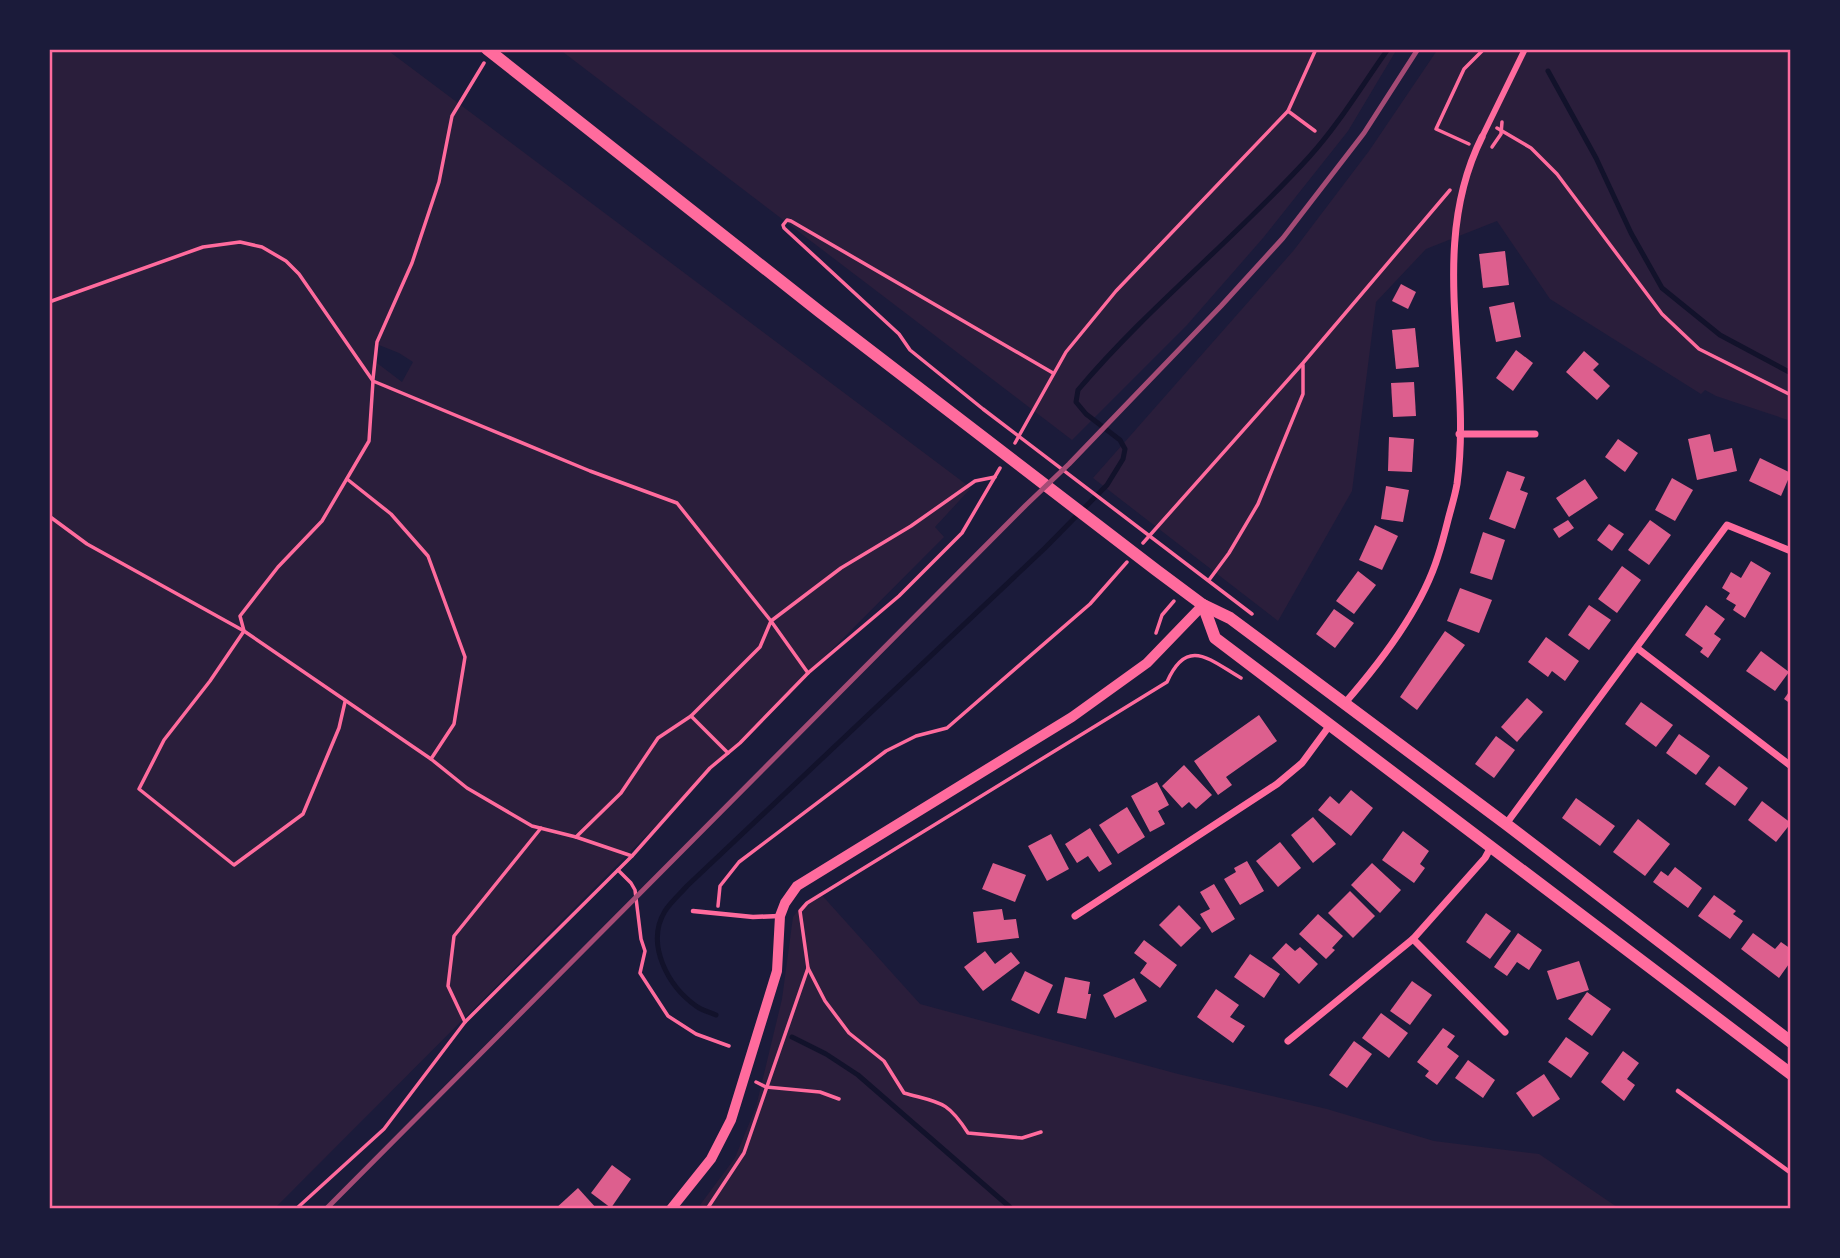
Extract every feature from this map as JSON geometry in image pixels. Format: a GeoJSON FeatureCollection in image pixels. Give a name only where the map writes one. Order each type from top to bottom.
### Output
{"type":"FeatureCollection","features":[{"type":"Feature","properties":{"kind":"main road"},"geometry":{"type":"LineString","coordinates":[[486,50],[1156,570],[1203,605],[1230,618],[1791,1042]]}},
{"type":"Feature","properties":{"kind":"main road"},"geometry":{"type":"LineString","coordinates":[[1203,605],[1215,638],[1791,1074]]}},
{"type":"Feature","properties":{"kind":"street"},"geometry":{"type":"LineString","coordinates":[[1345,704],[1413,610],[1438,557],[1457,485],[1460,434],[1452,254],[1468,170],[1525,49]]}},
{"type":"Feature","properties":{"kind":"street"},"geometry":{"type":"LineString","coordinates":[[1460,434],[1535,434]]}},
{"type":"Feature","properties":{"kind":"street"},"geometry":{"type":"LineString","coordinates":[[1506,824],[1727,525],[1791,551]]}},
{"type":"Feature","properties":{"kind":"street"},"geometry":{"type":"LineString","coordinates":[[671,1209],[711,1159],[731,1120],[777,971],[780,916],[797,886],[1072,717],[1147,663],[1203,605]]}},
{"type":"Feature","properties":{"kind":"street"},"geometry":{"type":"LineString","coordinates":[[1637,648],[1791,766]]}},
{"type":"Feature","properties":{"kind":"street"},"geometry":{"type":"LineString","coordinates":[[1076,916],[1277,784],[1302,763],[1330,724]]}},
{"type":"Feature","properties":{"kind":"street"},"geometry":{"type":"LineString","coordinates":[[1288,1041],[1413,939],[1485,858],[1490,847]]}},
{"type":"Feature","properties":{"kind":"street"},"geometry":{"type":"LineString","coordinates":[[1413,939],[1505,1032]]}},
{"type":"Feature","properties":{"kind":"lane"},"geometry":{"type":"LineString","coordinates":[[693,911],[753,917],[780,916]]}},
{"type":"Feature","properties":{"kind":"lane"},"geometry":{"type":"LineString","coordinates":[[1678,1091],[1791,1173]]}},
{"type":"Feature","properties":{"kind":"path"},"geometry":{"type":"LineString","coordinates":[[1009,454],[1066,352],[1116,291],[1288,111],[1316,49]]}},
{"type":"Feature","properties":{"kind":"path"},"geometry":{"type":"LineString","coordinates":[[1477,148],[1436,129],[1464,69],[1484,49]]}},
{"type":"Feature","properties":{"kind":"path"},"geometry":{"type":"LineString","coordinates":[[345,702],[339,727],[303,814],[234,865],[139,789],[164,740],[210,681],[244,631],[240,616],[278,567],[321,521],[369,441],[377,342],[412,262],[439,182],[452,116],[486,50]]}},
{"type":"Feature","properties":{"kind":"path"},"geometry":{"type":"LineString","coordinates":[[1288,111],[1315,131]]}},
{"type":"Feature","properties":{"kind":"path"},"geometry":{"type":"LineString","coordinates":[[1490,124],[1531,148],[1557,174],[1662,314],[1699,349],[1791,395]]}},
{"type":"Feature","properties":{"kind":"path"},"geometry":{"type":"LineString","coordinates":[[719,913],[720,886],[739,862],[886,751],[916,736],[947,728],[1090,604],[1303,363],[1468,170]]}},
{"type":"Feature","properties":{"kind":"path"},"geometry":{"type":"LineString","coordinates":[[1053,373],[791,221],[787,220],[783,225],[898,334],[910,350],[983,409],[1198,572],[1193,578]]}},
{"type":"Feature","properties":{"kind":"path"},"geometry":{"type":"LineString","coordinates":[[49,302],[203,247],[240,242],[262,247],[286,261],[299,274],[373,382],[590,471],[677,503],[771,621],[808,673]]}},
{"type":"Feature","properties":{"kind":"path"},"geometry":{"type":"LineString","coordinates":[[1209,580],[1229,553],[1258,504],[1280,454],[1303,394],[1303,363]]}},
{"type":"Feature","properties":{"kind":"path"},"geometry":{"type":"LineString","coordinates":[[296,1209],[384,1129],[465,1022],[632,856],[710,768],[808,673],[899,596],[961,533],[1002,465]]}},
{"type":"Feature","properties":{"kind":"path"},"geometry":{"type":"LineString","coordinates":[[576,838],[621,793],[658,738],[691,716],[760,647],[771,621],[841,568],[911,526],[975,481],[995,477]]}},
{"type":"Feature","properties":{"kind":"path"},"geometry":{"type":"LineString","coordinates":[[347,479],[391,514],[428,556],[465,657],[454,724],[430,759]]}},
{"type":"Feature","properties":{"kind":"path"},"geometry":{"type":"LineString","coordinates":[[49,516],[87,544],[244,631],[430,759],[467,788],[532,826],[632,856]]}},
{"type":"Feature","properties":{"kind":"path"},"geometry":{"type":"LineString","coordinates":[[1041,1132],[1022,1138],[968,1133],[956,1114],[945,1104],[904,1093],[884,1061],[849,1033],[824,1001],[808,968],[800,911],[807,904],[1167,682],[1174,665],[1192,654],[1201,655]]}},
{"type":"Feature","properties":{"kind":"path"},"geometry":{"type":"LineString","coordinates":[[691,716],[728,753]]}},
{"type":"Feature","properties":{"kind":"path"},"geometry":{"type":"LineString","coordinates":[[465,1022],[448,986],[454,936],[541,828]]}},
{"type":"Feature","properties":{"kind":"path"},"geometry":{"type":"LineString","coordinates":[[618,870],[635,890],[641,939],[645,950],[640,973],[668,1016],[696,1034],[729,1046]]}},
{"type":"Feature","properties":{"kind":"path"},"geometry":{"type":"LineString","coordinates":[[707,1209],[744,1153],[808,968]]}},
{"type":"Feature","properties":{"kind":"path"},"geometry":{"type":"LineString","coordinates":[[745,1077],[766,1087],[820,1093],[839,1098]]}},
{"type":"Feature","properties":{"kind":"shaded area"},"geometry":{"type":"Polygon","coordinates":[[[49,49],[386,49],[971,488],[935,527],[944,537],[274,1209],[49,1209],[49,49]],[[379,345],[373,360],[402,382],[413,362],[379,345]]]}},
{"type":"Feature","properties":{"kind":"shaded area"},"geometry":{"type":"Polygon","coordinates":[[[559,49],[1397,49],[1348,131],[1263,238],[1187,325],[1072,440],[559,49]]]}},
{"type":"Feature","properties":{"kind":"shaded area"},"geometry":{"type":"Polygon","coordinates":[[[1438,49],[1791,49],[1791,421],[1705,390],[1701,394],[1550,299],[1497,221],[1426,249],[1376,302],[1352,491],[1278,621],[1093,478],[1294,250],[1369,151],[1438,49]]]}},
{"type":"Feature","properties":{"kind":"shaded area"},"geometry":{"type":"Polygon","coordinates":[[[819,892],[920,1004],[1178,1074],[1327,1109],[1434,1141],[1539,1154],[1620,1209],[711,1209],[700,1205],[735,1158],[756,1107],[782,999],[793,917],[802,905],[819,892]]]}},
{"type":"Feature","properties":{"kind":"building"},"geometry":{"type":"Polygon","coordinates":[[[1505,251],[1509,285],[1483,288],[1479,254],[1505,251]]]}},
{"type":"Feature","properties":{"kind":"building"},"geometry":{"type":"Polygon","coordinates":[[[1401,284],[1416,292],[1408,309],[1392,301],[1401,284]]]}},
{"type":"Feature","properties":{"kind":"building"},"geometry":{"type":"Polygon","coordinates":[[[1514,302],[1521,337],[1496,342],[1489,307],[1514,302]]]}},
{"type":"Feature","properties":{"kind":"building"},"geometry":{"type":"Polygon","coordinates":[[[1415,328],[1419,367],[1396,369],[1392,330],[1415,328]]]}},
{"type":"Feature","properties":{"kind":"building"},"geometry":{"type":"Polygon","coordinates":[[[1516,350],[1533,363],[1513,391],[1496,378],[1516,350]]]}},
{"type":"Feature","properties":{"kind":"building"},"geometry":{"type":"Polygon","coordinates":[[[1584,351],[1599,364],[1593,370],[1610,386],[1597,400],[1566,372],[1584,351]]]}},
{"type":"Feature","properties":{"kind":"building"},"geometry":{"type":"Polygon","coordinates":[[[1414,382],[1416,416],[1393,417],[1391,383],[1414,382]]]}},
{"type":"Feature","properties":{"kind":"building"},"geometry":{"type":"Polygon","coordinates":[[[1710,434],[1714,452],[1732,448],[1737,471],[1697,480],[1688,439],[1710,434]]]}},
{"type":"Feature","properties":{"kind":"building"},"geometry":{"type":"Polygon","coordinates":[[[1389,437],[1414,439],[1412,472],[1388,471],[1389,437]]]}},
{"type":"Feature","properties":{"kind":"building"},"geometry":{"type":"Polygon","coordinates":[[[1618,439],[1638,453],[1625,472],[1605,457],[1618,439]]]}},
{"type":"Feature","properties":{"kind":"building"},"geometry":{"type":"Polygon","coordinates":[[[1760,458],[1791,473],[1781,496],[1749,481],[1760,458]]]}},
{"type":"Feature","properties":{"kind":"building"},"geometry":{"type":"Polygon","coordinates":[[[1507,471],[1525,477],[1520,490],[1528,493],[1515,529],[1489,519],[1507,471]]]}},
{"type":"Feature","properties":{"kind":"building"},"geometry":{"type":"Polygon","coordinates":[[[1672,478],[1693,490],[1675,521],[1655,510],[1672,478]]]}},
{"type":"Feature","properties":{"kind":"building"},"geometry":{"type":"Polygon","coordinates":[[[1585,479],[1598,498],[1569,517],[1556,498],[1585,479]]]}},
{"type":"Feature","properties":{"kind":"building"},"geometry":{"type":"Polygon","coordinates":[[[1386,486],[1409,490],[1403,522],[1381,519],[1386,486]]]}},
{"type":"Feature","properties":{"kind":"building"},"geometry":{"type":"Polygon","coordinates":[[[1568,520],[1574,528],[1559,538],[1553,529],[1568,520]]]}},
{"type":"Feature","properties":{"kind":"building"},"geometry":{"type":"Polygon","coordinates":[[[1650,520],[1671,535],[1649,565],[1628,550],[1650,520]]]}},
{"type":"Feature","properties":{"kind":"building"},"geometry":{"type":"Polygon","coordinates":[[[1609,524],[1624,534],[1612,551],[1597,540],[1609,524]]]}},
{"type":"Feature","properties":{"kind":"building"},"geometry":{"type":"Polygon","coordinates":[[[1375,525],[1398,536],[1382,570],[1359,560],[1375,525]]]}},
{"type":"Feature","properties":{"kind":"building"},"geometry":{"type":"Polygon","coordinates":[[[1483,532],[1505,540],[1492,580],[1470,573],[1483,532]]]}},
{"type":"Feature","properties":{"kind":"building"},"geometry":{"type":"Polygon","coordinates":[[[1751,561],[1771,573],[1745,618],[1733,610],[1736,605],[1726,599],[1730,593],[1722,588],[1731,572],[1741,578],[1751,561]]]}},
{"type":"Feature","properties":{"kind":"building"},"geometry":{"type":"Polygon","coordinates":[[[1622,566],[1641,580],[1617,613],[1598,599],[1622,566]]]}},
{"type":"Feature","properties":{"kind":"building"},"geometry":{"type":"Polygon","coordinates":[[[1358,571],[1376,585],[1354,614],[1336,601],[1358,571]]]}},
{"type":"Feature","properties":{"kind":"building"},"geometry":{"type":"Polygon","coordinates":[[[1460,588],[1492,600],[1479,633],[1447,621],[1460,588]]]}},
{"type":"Feature","properties":{"kind":"building"},"geometry":{"type":"Polygon","coordinates":[[[1589,605],[1611,620],[1589,650],[1568,635],[1589,605]]]}},
{"type":"Feature","properties":{"kind":"building"},"geometry":{"type":"Polygon","coordinates":[[[1706,605],[1725,619],[1714,634],[1721,639],[1708,658],[1700,652],[1703,648],[1685,635],[1706,605]]]}},
{"type":"Feature","properties":{"kind":"building"},"geometry":{"type":"Polygon","coordinates":[[[1334,609],[1354,623],[1335,648],[1316,634],[1334,609]]]}},
{"type":"Feature","properties":{"kind":"building"},"geometry":{"type":"Polygon","coordinates":[[[1445,631],[1465,645],[1417,710],[1400,697],[1445,631]]]}},
{"type":"Feature","properties":{"kind":"building"},"geometry":{"type":"Polygon","coordinates":[[[1546,637],[1579,661],[1565,681],[1552,671],[1548,677],[1528,662],[1546,637]]]}},
{"type":"Feature","properties":{"kind":"building"},"geometry":{"type":"Polygon","coordinates":[[[1761,651],[1789,672],[1775,691],[1746,671],[1761,651]]]}},
{"type":"Feature","properties":{"kind":"building"},"geometry":{"type":"Polygon","coordinates":[[[1791,689],[1791,704],[1784,699],[1791,689]]]}},
{"type":"Feature","properties":{"kind":"building"},"geometry":{"type":"Polygon","coordinates":[[[1527,698],[1543,712],[1517,742],[1501,727],[1527,698]]]}},
{"type":"Feature","properties":{"kind":"building"},"geometry":{"type":"Polygon","coordinates":[[[1641,702],[1673,725],[1656,747],[1625,724],[1641,702]]]}},
{"type":"Feature","properties":{"kind":"building"},"geometry":{"type":"Polygon","coordinates":[[[1259,715],[1277,741],[1226,777],[1232,785],[1218,795],[1194,761],[1259,715]]]}},
{"type":"Feature","properties":{"kind":"building"},"geometry":{"type":"Polygon","coordinates":[[[1679,734],[1710,756],[1696,775],[1666,753],[1679,734]]]}},
{"type":"Feature","properties":{"kind":"building"},"geometry":{"type":"Polygon","coordinates":[[[1496,736],[1515,750],[1494,778],[1475,764],[1496,736]]]}},
{"type":"Feature","properties":{"kind":"building"},"geometry":{"type":"Polygon","coordinates":[[[1184,765],[1212,795],[1196,809],[1189,802],[1182,808],[1162,786],[1184,765]]]}},
{"type":"Feature","properties":{"kind":"building"},"geometry":{"type":"Polygon","coordinates":[[[1719,766],[1748,788],[1735,806],[1705,784],[1719,766]]]}},
{"type":"Feature","properties":{"kind":"building"},"geometry":{"type":"Polygon","coordinates":[[[1157,782],[1169,805],[1158,811],[1165,824],[1150,832],[1131,796],[1157,782]]]}},
{"type":"Feature","properties":{"kind":"building"},"geometry":{"type":"Polygon","coordinates":[[[1351,790],[1373,808],[1351,836],[1318,810],[1330,796],[1339,804],[1351,790]]]}},
{"type":"Feature","properties":{"kind":"building"},"geometry":{"type":"Polygon","coordinates":[[[1576,798],[1615,826],[1600,846],[1562,818],[1576,798]]]}},
{"type":"Feature","properties":{"kind":"building"},"geometry":{"type":"Polygon","coordinates":[[[1762,801],[1791,823],[1776,842],[1748,820],[1762,801]]]}},
{"type":"Feature","properties":{"kind":"building"},"geometry":{"type":"Polygon","coordinates":[[[1127,807],[1145,837],[1118,854],[1099,825],[1127,807]]]}},
{"type":"Feature","properties":{"kind":"building"},"geometry":{"type":"Polygon","coordinates":[[[1313,817],[1336,844],[1313,863],[1291,835],[1313,817]]]}},
{"type":"Feature","properties":{"kind":"building"},"geometry":{"type":"Polygon","coordinates":[[[1638,819],[1670,844],[1645,876],[1613,852],[1638,819]]]}},
{"type":"Feature","properties":{"kind":"building"},"geometry":{"type":"Polygon","coordinates":[[[1090,828],[1112,864],[1099,872],[1088,856],[1077,863],[1065,844],[1090,828]]]}},
{"type":"Feature","properties":{"kind":"building"},"geometry":{"type":"Polygon","coordinates":[[[1403,831],[1429,851],[1420,864],[1425,868],[1414,883],[1382,860],[1403,831]]]}},
{"type":"Feature","properties":{"kind":"building"},"geometry":{"type":"Polygon","coordinates":[[[1051,834],[1069,869],[1047,881],[1028,846],[1051,834]]]}},
{"type":"Feature","properties":{"kind":"building"},"geometry":{"type":"Polygon","coordinates":[[[1280,842],[1301,868],[1278,887],[1256,861],[1280,842]]]}},
{"type":"Feature","properties":{"kind":"building"},"geometry":{"type":"Polygon","coordinates":[[[1247,861],[1264,891],[1240,905],[1224,879],[1236,872],[1234,868],[1247,861]]]}},
{"type":"Feature","properties":{"kind":"building"},"geometry":{"type":"Polygon","coordinates":[[[993,863],[1026,875],[1015,902],[982,889],[993,863]]]}},
{"type":"Feature","properties":{"kind":"building"},"geometry":{"type":"Polygon","coordinates":[[[1372,863],[1401,890],[1380,913],[1351,885],[1372,863]]]}},
{"type":"Feature","properties":{"kind":"building"},"geometry":{"type":"Polygon","coordinates":[[[1675,867],[1702,888],[1688,908],[1653,882],[1661,871],[1668,876],[1675,867]]]}},
{"type":"Feature","properties":{"kind":"building"},"geometry":{"type":"Polygon","coordinates":[[[1214,884],[1235,919],[1212,933],[1200,914],[1210,909],[1200,892],[1214,884]]]}},
{"type":"Feature","properties":{"kind":"building"},"geometry":{"type":"Polygon","coordinates":[[[1350,891],[1375,916],[1353,938],[1328,913],[1350,891]]]}},
{"type":"Feature","properties":{"kind":"building"},"geometry":{"type":"Polygon","coordinates":[[[1714,895],[1736,911],[1733,914],[1743,921],[1730,939],[1698,916],[1714,895]]]}},
{"type":"Feature","properties":{"kind":"building"},"geometry":{"type":"Polygon","coordinates":[[[1179,905],[1201,928],[1181,947],[1159,925],[1179,905]]]}},
{"type":"Feature","properties":{"kind":"building"},"geometry":{"type":"Polygon","coordinates":[[[1002,909],[1004,920],[1016,919],[1019,938],[977,943],[973,912],[1002,909]]]}},
{"type":"Feature","properties":{"kind":"building"},"geometry":{"type":"Polygon","coordinates":[[[1486,913],[1511,931],[1490,959],[1466,942],[1486,913]]]}},
{"type":"Feature","properties":{"kind":"building"},"geometry":{"type":"Polygon","coordinates":[[[1318,914],[1343,936],[1326,959],[1299,934],[1318,914]]]}},
{"type":"Feature","properties":{"kind":"building"},"geometry":{"type":"Polygon","coordinates":[[[1518,933],[1542,950],[1529,970],[1517,962],[1507,976],[1494,967],[1518,933]]]}},
{"type":"Feature","properties":{"kind":"building"},"geometry":{"type":"Polygon","coordinates":[[[1753,933],[1775,949],[1781,942],[1791,949],[1791,961],[1779,978],[1741,949],[1753,933]]]}},
{"type":"Feature","properties":{"kind":"building"},"geometry":{"type":"Polygon","coordinates":[[[1144,940],[1177,965],[1160,988],[1140,973],[1147,963],[1134,953],[1144,940]]]}},
{"type":"Feature","properties":{"kind":"building"},"geometry":{"type":"Polygon","coordinates":[[[1286,943],[1295,951],[1300,947],[1318,964],[1299,984],[1272,958],[1286,943]]]}},
{"type":"Feature","properties":{"kind":"building"},"geometry":{"type":"Polygon","coordinates":[[[985,951],[995,964],[1011,952],[1020,963],[983,991],[964,967],[985,951]]]}},
{"type":"Feature","properties":{"kind":"building"},"geometry":{"type":"Polygon","coordinates":[[[1250,954],[1280,974],[1264,998],[1234,977],[1250,954]]]}},
{"type":"Feature","properties":{"kind":"building"},"geometry":{"type":"Polygon","coordinates":[[[1579,961],[1589,990],[1557,1000],[1547,971],[1579,961]]]}},
{"type":"Feature","properties":{"kind":"building"},"geometry":{"type":"Polygon","coordinates":[[[1025,971],[1053,985],[1039,1014],[1011,1000],[1025,971]]]}},
{"type":"Feature","properties":{"kind":"building"},"geometry":{"type":"Polygon","coordinates":[[[1065,977],[1090,982],[1088,994],[1091,994],[1086,1019],[1057,1013],[1065,977]]]}},
{"type":"Feature","properties":{"kind":"building"},"geometry":{"type":"Polygon","coordinates":[[[1134,978],[1147,1001],[1115,1018],[1103,995],[1134,978]]]}},
{"type":"Feature","properties":{"kind":"building"},"geometry":{"type":"Polygon","coordinates":[[[1412,981],[1432,995],[1410,1025],[1390,1011],[1412,981]]]}},
{"type":"Feature","properties":{"kind":"building"},"geometry":{"type":"Polygon","coordinates":[[[1216,989],[1239,1005],[1230,1017],[1245,1026],[1233,1043],[1197,1017],[1216,989]]]}},
{"type":"Feature","properties":{"kind":"building"},"geometry":{"type":"Polygon","coordinates":[[[1587,992],[1611,1009],[1592,1036],[1568,1019],[1587,992]]]}},
{"type":"Feature","properties":{"kind":"building"},"geometry":{"type":"Polygon","coordinates":[[[1381,1013],[1408,1033],[1389,1058],[1362,1038],[1381,1013]]]}},
{"type":"Feature","properties":{"kind":"building"},"geometry":{"type":"Polygon","coordinates":[[[1443,1028],[1455,1036],[1447,1047],[1459,1056],[1437,1085],[1425,1076],[1429,1071],[1417,1062],[1443,1028]]]}},
{"type":"Feature","properties":{"kind":"building"},"geometry":{"type":"Polygon","coordinates":[[[1566,1037],[1589,1053],[1571,1078],[1548,1062],[1566,1037]]]}},
{"type":"Feature","properties":{"kind":"building"},"geometry":{"type":"Polygon","coordinates":[[[1354,1041],[1372,1054],[1347,1088],[1329,1075],[1354,1041]]]}},
{"type":"Feature","properties":{"kind":"building"},"geometry":{"type":"Polygon","coordinates":[[[1623,1051],[1639,1063],[1627,1079],[1635,1085],[1624,1101],[1601,1082],[1623,1051]]]}},
{"type":"Feature","properties":{"kind":"building"},"geometry":{"type":"Polygon","coordinates":[[[1468,1060],[1495,1080],[1483,1098],[1455,1078],[1468,1060]]]}},
{"type":"Feature","properties":{"kind":"building"},"geometry":{"type":"Polygon","coordinates":[[[1544,1074],[1560,1099],[1533,1117],[1516,1093],[1544,1074]]]}},
{"type":"Feature","properties":{"kind":"building"},"geometry":{"type":"Polygon","coordinates":[[[612,1165],[631,1179],[611,1208],[591,1193],[612,1165]]]}},
{"type":"Feature","properties":{"kind":"building"},"geometry":{"type":"Polygon","coordinates":[[[578,1188],[597,1209],[555,1209],[578,1188]]]}},
{"type":"Feature","properties":{"kind":"waterway"},"geometry":{"type":"LineString","coordinates":[[716,1015],[686,998],[662,963],[657,937],[665,911],[687,886],[1045,548],[1107,485],[1123,459],[1125,449],[1120,440],[1086,414],[1076,402],[1078,390],[1105,359],[1253,215],[1321,144],[1388,49]]}},
{"type":"Feature","properties":{"kind":"waterway"},"geometry":{"type":"LineString","coordinates":[[1548,71],[1662,288],[1720,335],[1791,373]]}},
{"type":"Feature","properties":{"kind":"waterway"},"geometry":{"type":"LineString","coordinates":[[792,1037],[826,1054],[858,1075],[1012,1209]]}},
{"type":"Feature","properties":{"kind":"railway"},"geometry":{"type":"LineString","coordinates":[[326,1209],[1069,464],[1221,306],[1283,238],[1364,133],[1418,49]]}}]}
